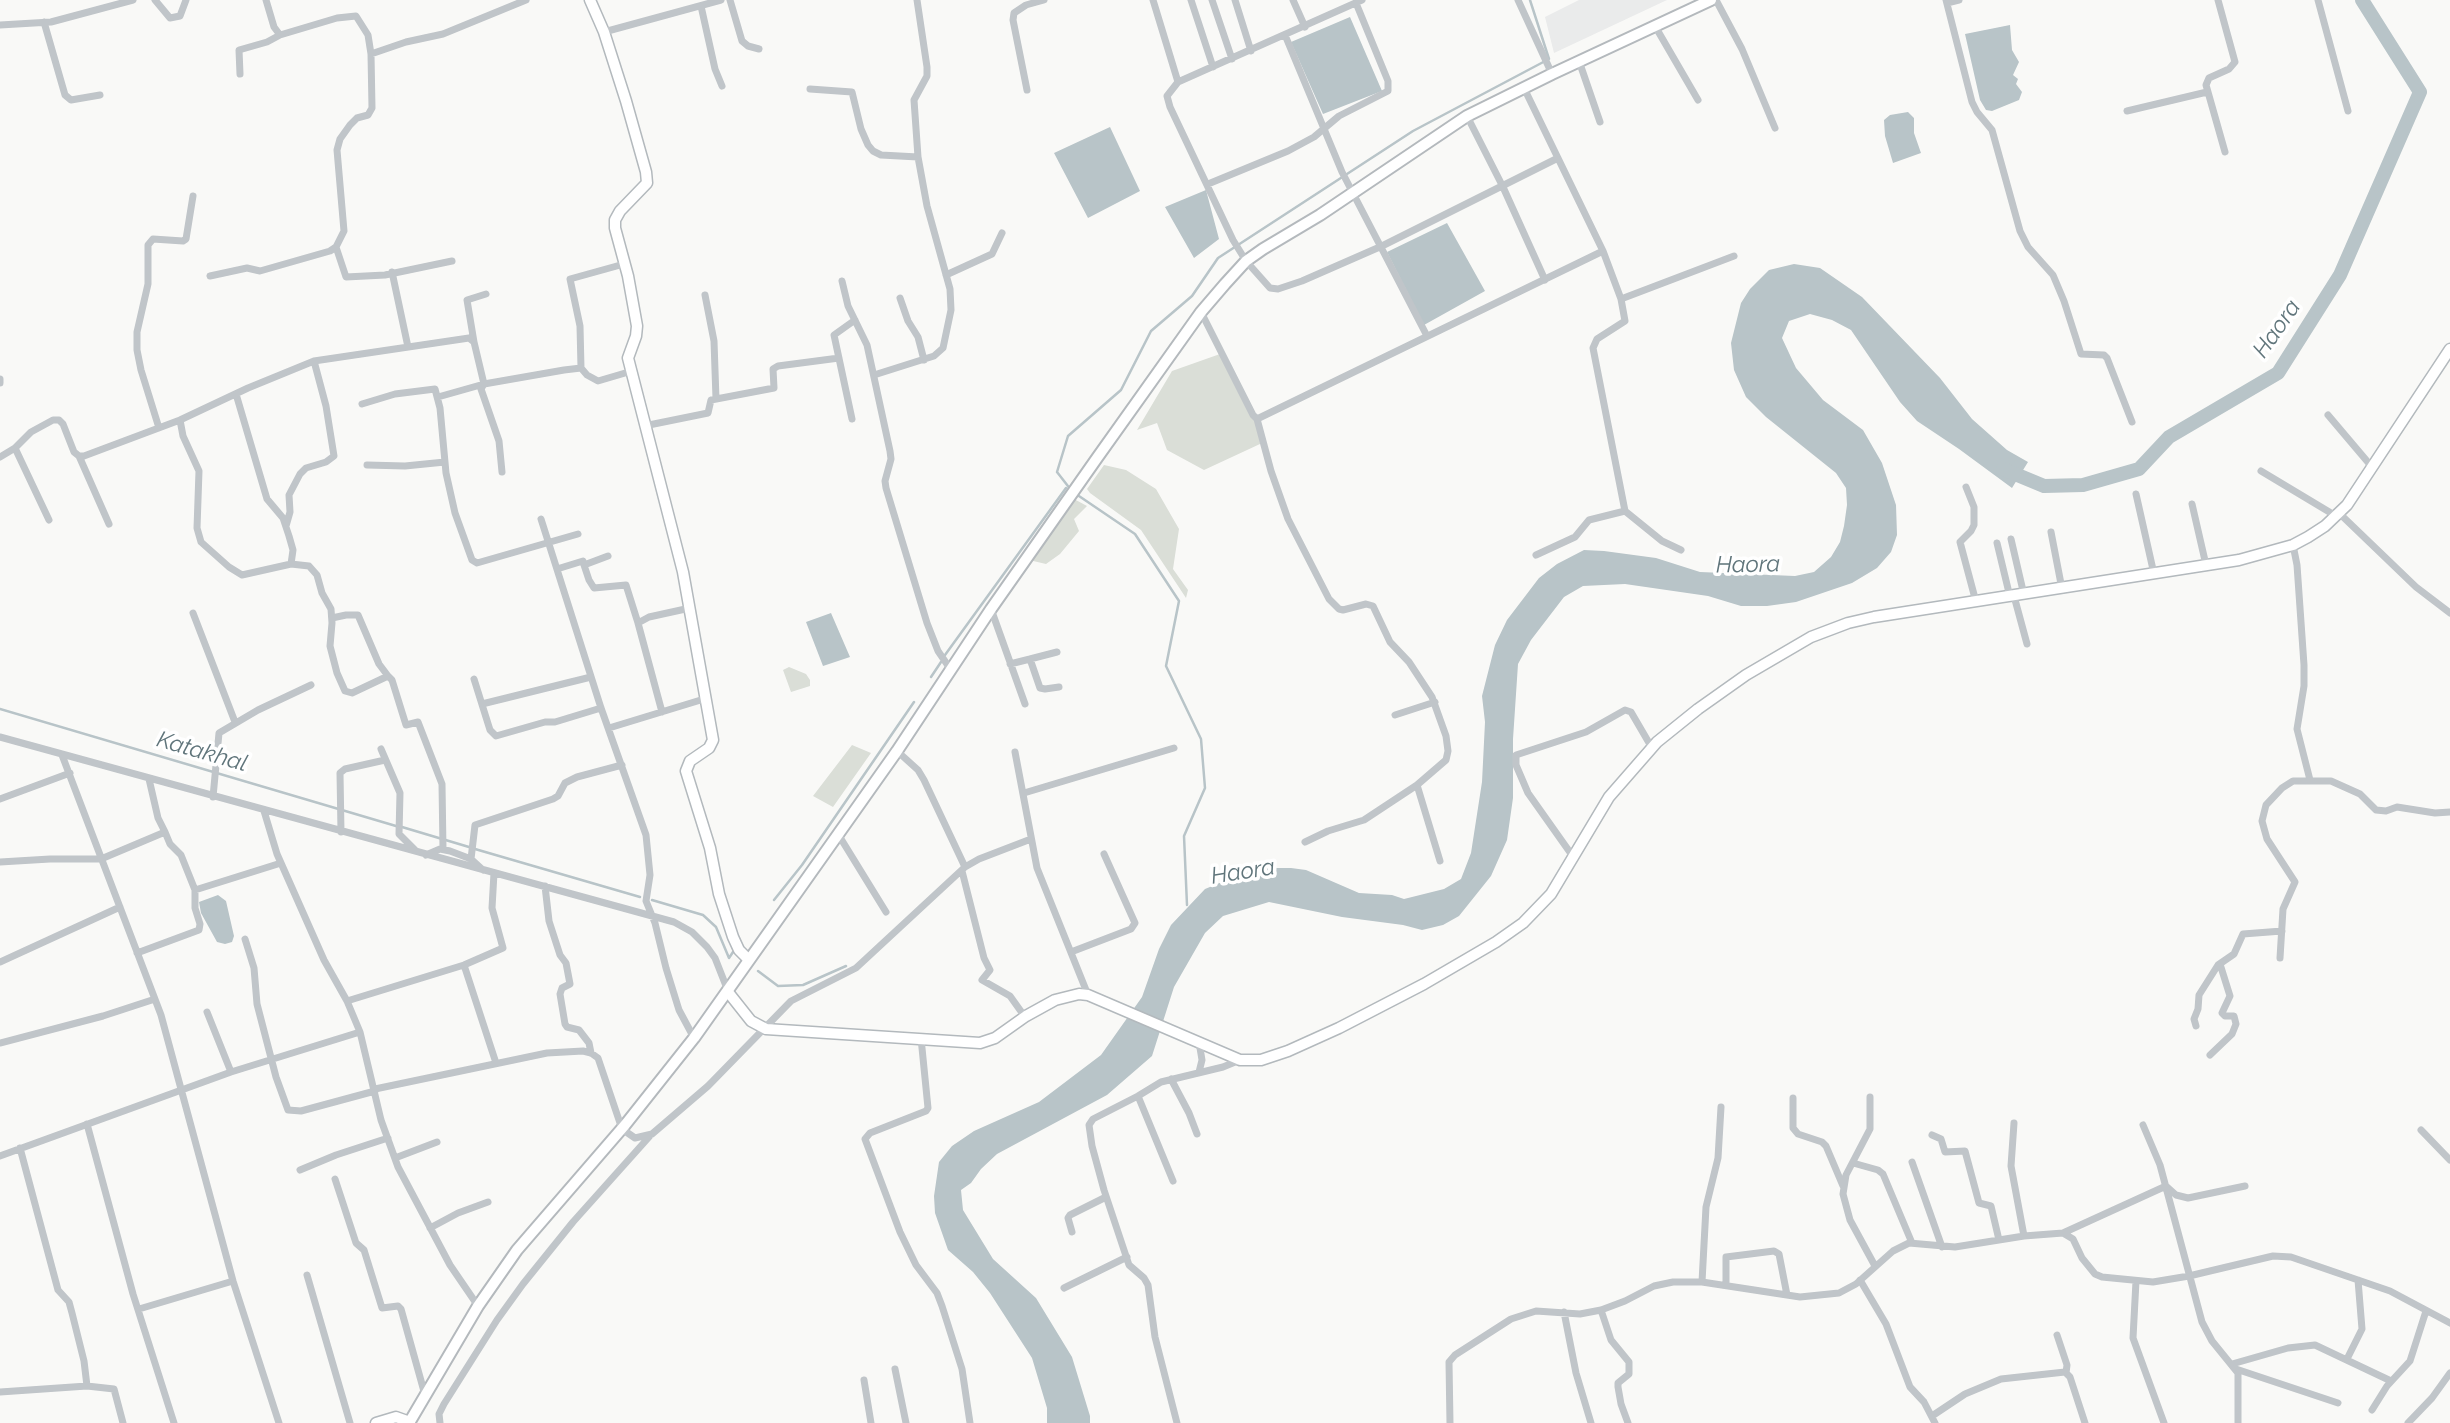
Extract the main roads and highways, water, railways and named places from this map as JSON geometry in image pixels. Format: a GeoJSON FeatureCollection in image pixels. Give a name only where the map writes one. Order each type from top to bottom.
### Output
{"type":"FeatureCollection","features":[{"type":"Feature","properties":{"kind":"main road"},"geometry":{"type":"LineString","coordinates":[[411,1423],[478,1306],[517,1250],[622,1129],[728,992],[748,959],[897,751],[991,609],[1243,256],[1467,116],[1524,88],[1550,70],[1579,61],[1711,0]]}},
{"type":"Feature","properties":{"kind":"waterway"},"geometry":{"type":"LineString","coordinates":[[1071,490],[1057,472],[1068,436],[1121,390],[1151,331],[1192,296],[1218,258],[1413,131],[1549,59],[1530,0]]}},
{"type":"Feature","properties":{"kind":"waterway","name":"Haora"},"geometry":{"type":"LineString","coordinates":[[2003,469],[2044,486],[2083,485],[2139,469],[2169,437],[2278,373],[2340,275],[2420,92],[2362,0]]}},
{"type":"Feature","properties":{"kind":"waterway"},"geometry":{"type":"LineString","coordinates":[[945,655],[1066,488]]}},
{"type":"Feature","properties":{"kind":"waterway"},"geometry":{"type":"LineString","coordinates":[[1076,494],[1135,534],[1179,601],[1166,666],[1201,739],[1205,788],[1184,836],[1187,905]]}},
{"type":"Feature","properties":{"kind":"waterway"},"geometry":{"type":"LineString","coordinates":[[931,677],[941,662]]}},
{"type":"Feature","properties":{"kind":"waterway"},"geometry":{"type":"LineString","coordinates":[[774,900],[802,865],[914,702]]}},
{"type":"Feature","properties":{"kind":"waterway","name":"Katakhal"},"geometry":{"type":"LineString","coordinates":[[0,709],[396,826]]}},
{"type":"Feature","properties":{"kind":"waterway","name":"Katakhal"},"geometry":{"type":"LineString","coordinates":[[402,827],[469,847]]}},
{"type":"Feature","properties":{"kind":"waterway","name":"Katakhal"},"geometry":{"type":"LineString","coordinates":[[475,849],[640,897]]}},
{"type":"Feature","properties":{"kind":"waterway","name":"Katakhal"},"geometry":{"type":"LineString","coordinates":[[652,900],[703,915],[716,927],[729,958]]}},
{"type":"Feature","properties":{"kind":"waterway","name":"Katakhal"},"geometry":{"type":"LineString","coordinates":[[729,958],[733,952]]}},
{"type":"Feature","properties":{"kind":"waterway","name":"Katakhal"},"geometry":{"type":"LineString","coordinates":[[758,971],[778,986],[803,985],[846,966]]}}]}
